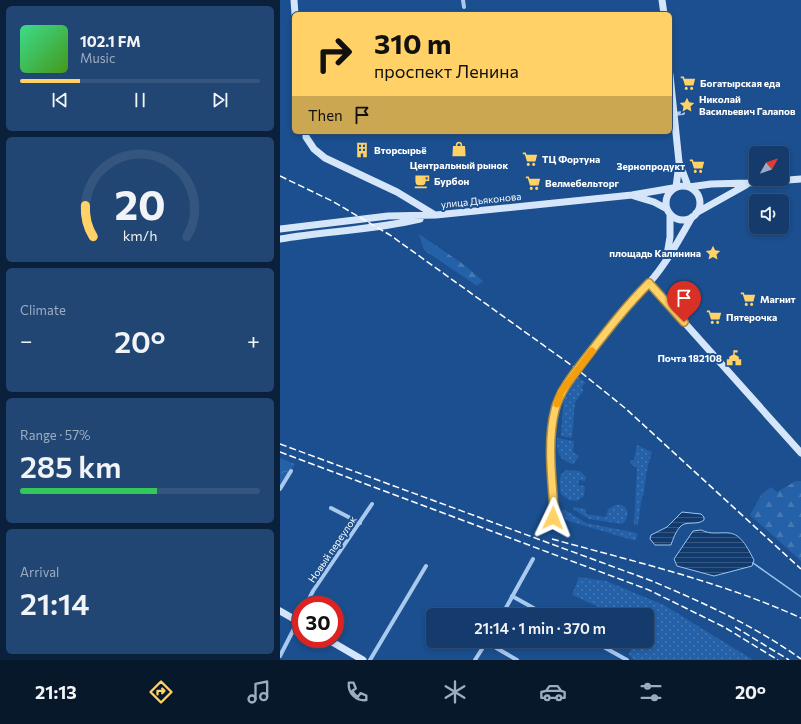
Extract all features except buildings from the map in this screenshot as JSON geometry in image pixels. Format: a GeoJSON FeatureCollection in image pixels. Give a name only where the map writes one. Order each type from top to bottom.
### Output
{"type":"FeatureCollection","features":[{"type":"Feature","properties":{"kind":"main road"},"geometry":{"type":"LineString","coordinates":[[294,0],[295,12]]}},
{"type":"Feature","properties":{"kind":"main road"},"geometry":{"type":"LineString","coordinates":[[662,0],[664,12]]}},
{"type":"Feature","properties":{"kind":"main road"},"geometry":{"type":"LineString","coordinates":[[672,95],[679,162],[688,187],[695,191],[699,199],[699,208],[667,259],[649,283],[801,453]]}},
{"type":"Feature","properties":{"kind":"main road","name":"улица Дьяконова"},"geometry":{"type":"LineString","coordinates":[[306,135],[314,149],[325,158],[397,192],[436,215],[632,195],[675,188]]}},
{"type":"Feature","properties":{"kind":"main road"},"geometry":{"type":"LineString","coordinates":[[675,188],[679,162]]}},
{"type":"Feature","properties":{"kind":"main road"},"geometry":{"type":"LineString","coordinates":[[667,259],[670,237],[668,212],[665,204],[669,192],[675,188],[682,186],[688,187],[711,184],[801,179]]}},
{"type":"Feature","properties":{"kind":"main road"},"geometry":{"type":"LineString","coordinates":[[668,212],[680,220],[686,219],[748,183]]}},
{"type":"Feature","properties":{"kind":"main road","name":"улица Дьяконова"},"geometry":{"type":"LineString","coordinates":[[632,195],[654,202],[668,212]]}},
{"type":"Feature","properties":{"kind":"main road"},"geometry":{"type":"LineString","coordinates":[[280,229],[388,216],[436,215]]}},
{"type":"Feature","properties":{"kind":"main road"},"geometry":{"type":"LineString","coordinates":[[280,239],[307,234],[392,225],[436,215]]}},
{"type":"Feature","properties":{"kind":"main road"},"geometry":{"type":"LineString","coordinates":[[280,612],[292,617]]}},
{"type":"Feature","properties":{"kind":"main road"},"geometry":{"type":"LineString","coordinates":[[342,648],[363,660]]}},
{"type":"Feature","properties":{"kind":"street"},"geometry":{"type":"LineString","coordinates":[[463,0],[464,7]]}},
{"type":"Feature","properties":{"kind":"street"},"geometry":{"type":"LineString","coordinates":[[674,114],[683,113]]}},
{"type":"Feature","properties":{"kind":"street"},"geometry":{"type":"LineString","coordinates":[[553,518],[551,432],[555,410],[561,392],[638,293],[649,283]]}},
{"type":"Feature","properties":{"kind":"street"},"geometry":{"type":"LineString","coordinates":[[280,489],[291,471]]}},
{"type":"Feature","properties":{"kind":"street","name":"Новый переулок"},"geometry":{"type":"LineString","coordinates":[[310,596],[372,504]]}},
{"type":"Feature","properties":{"kind":"street"},"geometry":{"type":"LineString","coordinates":[[331,508],[360,523]]}},
{"type":"Feature","properties":{"kind":"street"},"geometry":{"type":"LineString","coordinates":[[506,608],[533,559]]}},
{"type":"Feature","properties":{"kind":"street"},"geometry":{"type":"LineString","coordinates":[[370,660],[426,566]]}},
{"type":"Feature","properties":{"kind":"street"},"geometry":{"type":"LineString","coordinates":[[512,596],[533,608]]}},
{"type":"Feature","properties":{"kind":"street"},"geometry":{"type":"LineString","coordinates":[[280,656],[292,634]]}},
{"type":"Feature","properties":{"kind":"street"},"geometry":{"type":"LineString","coordinates":[[475,660],[483,648]]}},
{"type":"Feature","properties":{"kind":"street"},"geometry":{"type":"LineString","coordinates":[[497,648],[517,660]]}},
{"type":"Feature","properties":{"kind":"street"},"geometry":{"type":"LineString","coordinates":[[606,648],[627,660]]}},
{"type":"Feature","properties":{"kind":"green space"},"geometry":{"type":"Polygon","coordinates":[[[419,234],[463,264],[483,281],[477,286],[424,250],[419,234]]]}},
{"type":"Feature","properties":{"kind":"green space"},"geometry":{"type":"Polygon","coordinates":[[[577,376],[586,383],[582,386],[583,391],[575,403],[572,438],[561,436],[564,393],[577,376]]]}},
{"type":"Feature","properties":{"kind":"green space"},"geometry":{"type":"Polygon","coordinates":[[[557,438],[574,441],[573,452],[579,456],[574,463],[572,464],[567,462],[561,457],[557,447],[557,438]]]}},
{"type":"Feature","properties":{"kind":"green space"},"geometry":{"type":"Polygon","coordinates":[[[637,445],[652,452],[646,473],[644,495],[642,496],[638,525],[634,525],[637,468],[631,464],[630,460],[634,460],[637,445]]]}},
{"type":"Feature","properties":{"kind":"green space"},"geometry":{"type":"Polygon","coordinates":[[[280,458],[295,464],[281,487],[280,487],[280,458]]]}},
{"type":"Feature","properties":{"kind":"green space"},"geometry":{"type":"Polygon","coordinates":[[[566,470],[580,471],[586,477],[585,481],[579,480],[578,485],[585,486],[584,496],[577,501],[569,500],[561,494],[560,478],[566,470]]]}},
{"type":"Feature","properties":{"kind":"green space"},"geometry":{"type":"Polygon","coordinates":[[[796,481],[801,481],[801,561],[750,515],[761,495],[771,487],[777,492],[796,481]]]}},
{"type":"Feature","properties":{"kind":"green space"},"geometry":{"type":"Polygon","coordinates":[[[616,505],[624,506],[627,512],[627,518],[622,524],[589,519],[573,509],[573,507],[586,509],[586,514],[606,517],[608,509],[616,505]]]}},
{"type":"Feature","properties":{"kind":"green space"},"geometry":{"type":"Polygon","coordinates":[[[562,510],[565,510],[586,523],[637,533],[636,541],[559,518],[562,510]]]}},
{"type":"Feature","properties":{"kind":"green space"},"geometry":{"type":"Polygon","coordinates":[[[579,577],[606,581],[664,605],[753,660],[634,660],[629,654],[632,648],[654,648],[654,608],[601,608],[572,595],[579,577]]]}},
{"type":"Feature","properties":{"kind":"shaded area"},"geometry":{"type":"Polygon","coordinates":[[[682,512],[701,514],[704,517],[704,520],[698,523],[688,523],[682,525],[676,533],[671,545],[655,545],[650,539],[651,535],[667,527],[682,512]]]}},
{"type":"Feature","properties":{"kind":"shaded area"},"geometry":{"type":"Polygon","coordinates":[[[701,530],[712,533],[729,533],[738,536],[754,560],[752,566],[714,576],[677,566],[674,559],[693,531],[701,530]]]}},
{"type":"Feature","properties":{"kind":"waterway"},"geometry":{"type":"LineString","coordinates":[[753,563],[801,597]]}},
{"type":"Feature","properties":{"kind":"railway"},"geometry":{"type":"LineString","coordinates":[[280,176],[332,201],[390,235],[578,370],[625,408],[801,569]]}},
{"type":"Feature","properties":{"kind":"railway"},"geometry":{"type":"LineString","coordinates":[[280,444],[652,581],[729,616],[766,636],[801,659]]}},
{"type":"Feature","properties":{"kind":"railway"},"geometry":{"type":"LineString","coordinates":[[280,452],[649,590],[724,627],[778,660]]}},
{"type":"Feature","properties":{"kind":"railway"},"geometry":{"type":"LineString","coordinates":[[552,539],[710,583],[771,605],[801,618]]}},
{"type":"Feature","properties":{"kind":"railway"},"geometry":{"type":"LineString","coordinates":[[735,627],[789,660]]}},
{"type":"Feature","properties":{"kind":"slow traffic"},"geometry":{"type":"LineString","coordinates":[[557,404],[561,392],[592,351]]}},
{"type":"Feature","properties":{"kind":"place","name":"Богатырская еда"},"geometry":{"type":"Point","coordinates":[688,83]}},
{"type":"Feature","properties":{"kind":"place","name":"Николай Васильевич Галапов"},"geometry":{"type":"Point","coordinates":[687,105]}},
{"type":"Feature","properties":{"kind":"place","name":"Центральный рынок"},"geometry":{"type":"Point","coordinates":[459,149]}},
{"type":"Feature","properties":{"kind":"place","name":"Вторсырьё"},"geometry":{"type":"Point","coordinates":[362,150]}},
{"type":"Feature","properties":{"kind":"place","name":"ТЦ Фортуна"},"geometry":{"type":"Point","coordinates":[530,159]}},
{"type":"Feature","properties":{"kind":"place","name":"Зернопродукт"},"geometry":{"type":"Point","coordinates":[697,166]}},
{"type":"Feature","properties":{"kind":"place","name":"Бурбон"},"geometry":{"type":"Point","coordinates":[422,181]}},
{"type":"Feature","properties":{"kind":"place","name":"Велмебельторг"},"geometry":{"type":"Point","coordinates":[533,183]}},
{"type":"Feature","properties":{"kind":"place","name":"площадь Калинина"},"geometry":{"type":"Point","coordinates":[713,253]}},
{"type":"Feature","properties":{"kind":"place","name":"Магнит"},"geometry":{"type":"Point","coordinates":[748,299]}},
{"type":"Feature","properties":{"kind":"place","name":"Пятерочка"},"geometry":{"type":"Point","coordinates":[714,317]}},
{"type":"Feature","properties":{"kind":"place","name":"Почта 182108"},"geometry":{"type":"Point","coordinates":[734,358]}},
{"type":"Feature","properties":{"kind":"route"},"geometry":{"type":"LineString","coordinates":[[553,518],[551,432],[555,410],[561,392],[638,293],[649,283],[684,322]]}}]}
